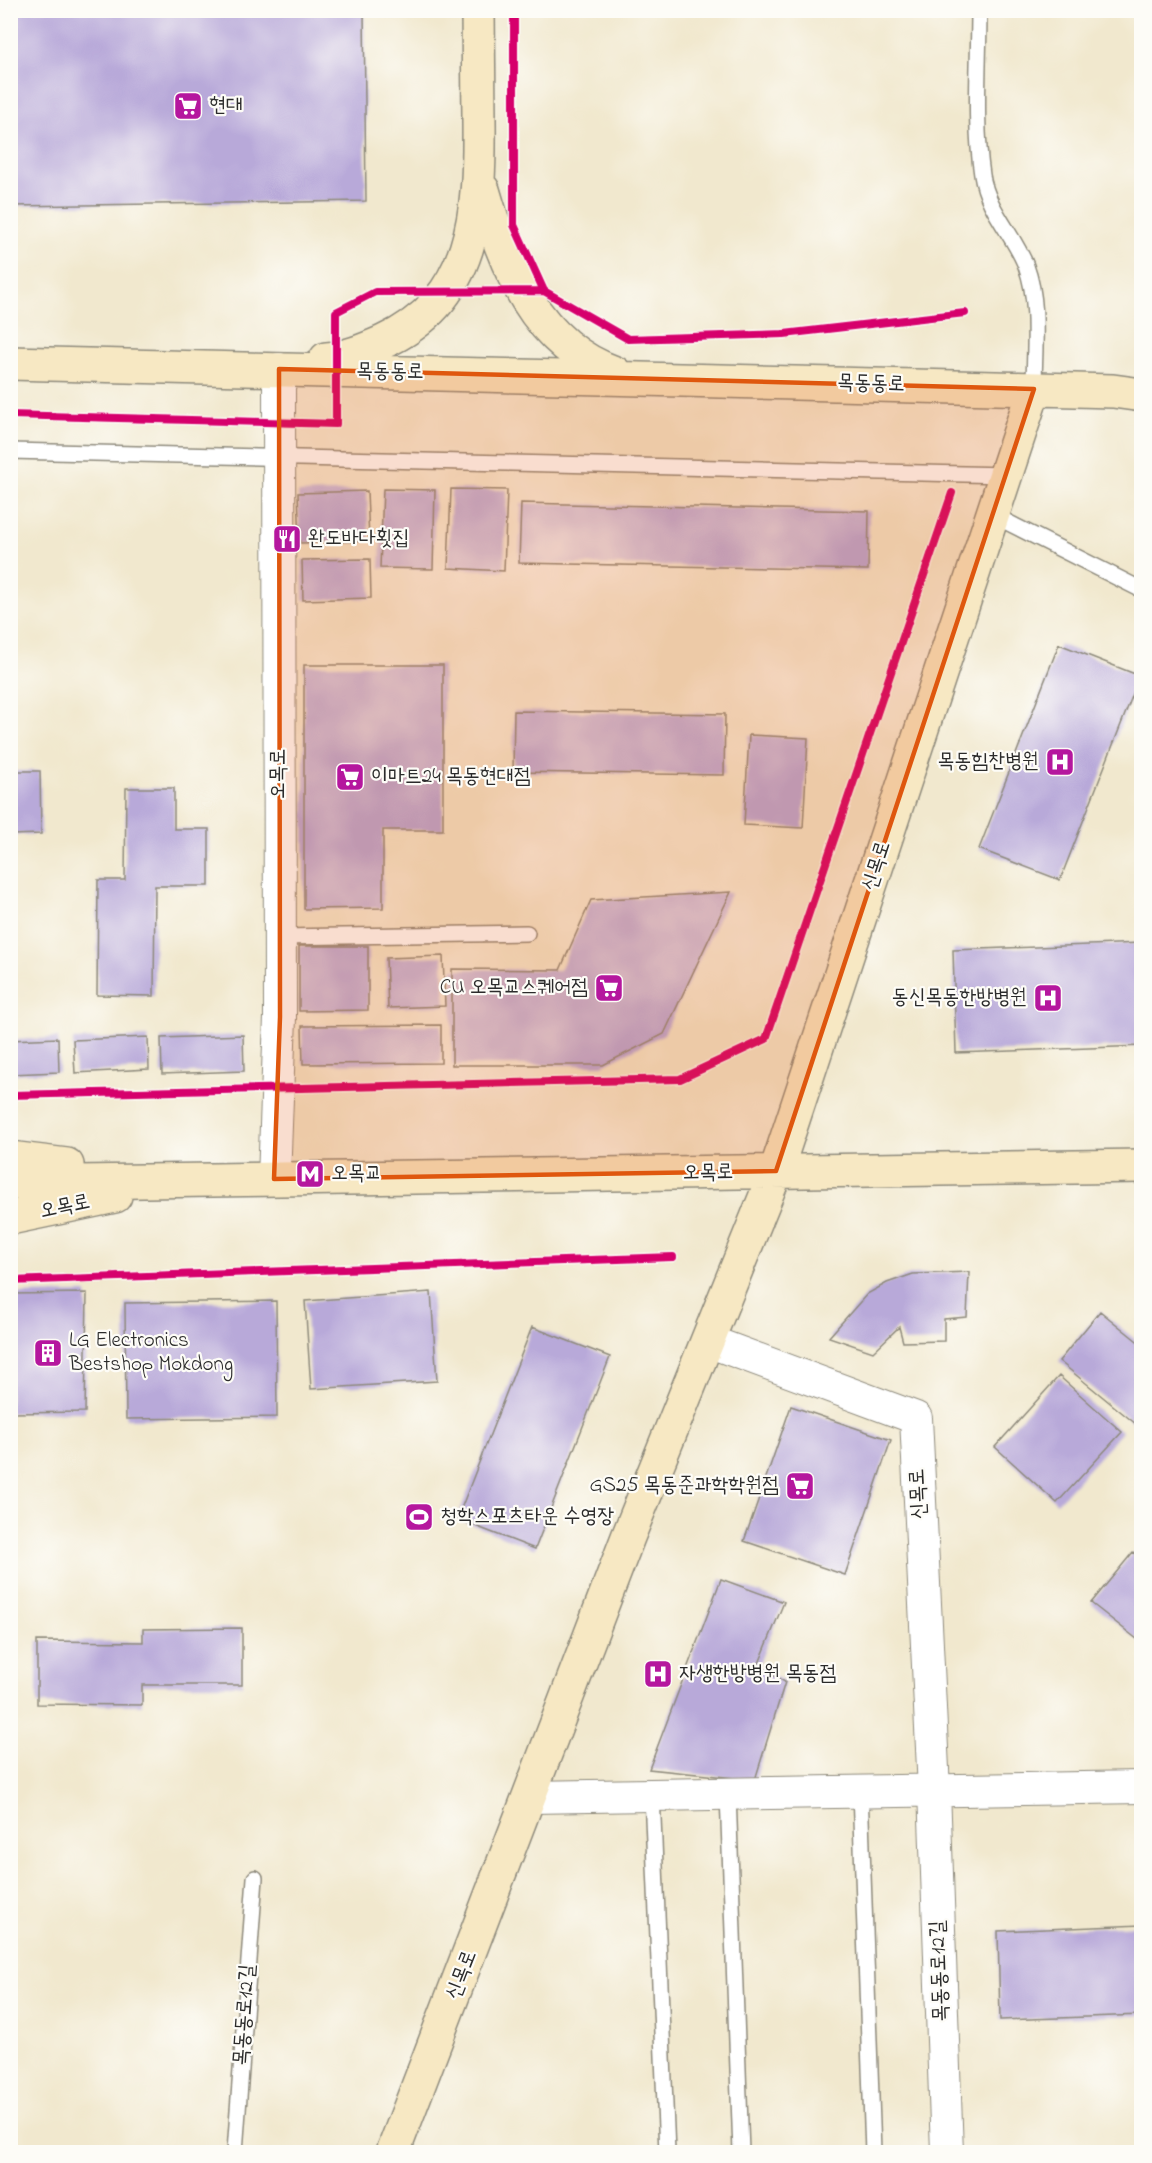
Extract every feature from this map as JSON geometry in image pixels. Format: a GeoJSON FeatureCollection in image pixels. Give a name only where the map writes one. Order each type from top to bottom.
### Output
{"type":"FeatureCollection","features":[{"type":"Feature","properties":{"kind":"main road","name":"목동동로"},"geometry":{"type":"LineString","coordinates":[[223,368],[336,359],[404,332],[426,317],[448,291],[459,270],[474,223],[480,179],[478,10]]}},
{"type":"Feature","properties":{"kind":"main road","name":"목동동로"},"geometry":{"type":"LineString","coordinates":[[480,179],[496,237],[528,304],[569,348],[593,365],[628,378]]}},
{"type":"Feature","properties":{"kind":"main road","name":"목동동로"},"geometry":{"type":"LineString","coordinates":[[10,363],[1132,390]]}},
{"type":"Feature","properties":{"kind":"main road","name":"신목로"},"geometry":{"type":"LineString","coordinates":[[393,2152],[628,1537],[776,1172],[1034,389]]}},
{"type":"Feature","properties":{"kind":"main road","name":"오목로"},"geometry":{"type":"LineString","coordinates":[[10,1158],[191,1181]]}},
{"type":"Feature","properties":{"kind":"main road","name":"오목로"},"geometry":{"type":"LineString","coordinates":[[10,1183],[1142,1166]]}},
{"type":"Feature","properties":{"kind":"main road","name":"오목로"},"geometry":{"type":"LineString","coordinates":[[10,1218],[191,1181]]}},
{"type":"Feature","properties":{"kind":"street","name":"오목로"},"geometry":{"type":"LineString","coordinates":[[274,1179],[280,1017],[279,369]]}},
{"type":"Feature","properties":{"kind":"street","name":"신목로"},"geometry":{"type":"LineString","coordinates":[[708,1341],[915,1418],[934,1790]]}},
{"type":"Feature","properties":{"kind":"street"},"geometry":{"type":"LineString","coordinates":[[530,1797],[1142,1787]]}},
{"type":"Feature","properties":{"kind":"street","name":"목동동로12길"},"geometry":{"type":"LineString","coordinates":[[934,1790],[947,2152]]}},
{"type":"Feature","properties":{"kind":"lane"},"geometry":{"type":"LineString","coordinates":[[979,10],[982,177],[997,215],[1012,236],[1027,267],[1034,303],[1034,389]]}},
{"type":"Feature","properties":{"kind":"lane"},"geometry":{"type":"LineString","coordinates":[[10,452],[1006,475]]}},
{"type":"Feature","properties":{"kind":"lane"},"geometry":{"type":"LineString","coordinates":[[993,515],[1142,590]]}},
{"type":"Feature","properties":{"kind":"lane"},"geometry":{"type":"LineString","coordinates":[[280,937],[527,933]]}},
{"type":"Feature","properties":{"kind":"lane"},"geometry":{"type":"LineString","coordinates":[[860,1791],[873,2152]]}},
{"type":"Feature","properties":{"kind":"lane"},"geometry":{"type":"LineString","coordinates":[[652,1794],[666,2152]]}},
{"type":"Feature","properties":{"kind":"lane"},"geometry":{"type":"LineString","coordinates":[[728,1794],[741,2152]]}},
{"type":"Feature","properties":{"kind":"lane","name":"목동동로12길"},"geometry":{"type":"LineString","coordinates":[[235,2152],[255,1878]]}},
{"type":"Feature","properties":{"kind":"highlighted area"},"geometry":{"type":"Polygon","coordinates":[[[279,369],[1034,389],[776,1171],[274,1179],[280,1017],[279,369]]]}},
{"type":"Feature","properties":{"kind":"building","name":"현대"},"geometry":{"type":"Polygon","coordinates":[[[10,10],[364,10],[366,201],[10,206],[10,10]]]}},
{"type":"Feature","properties":{"kind":"building"},"geometry":{"type":"Polygon","coordinates":[[[383,489],[435,490],[433,569],[380,568],[383,489]]]}},
{"type":"Feature","properties":{"kind":"building"},"geometry":{"type":"Polygon","coordinates":[[[451,489],[507,490],[504,571],[448,568],[451,489]]]}},
{"type":"Feature","properties":{"kind":"building"},"geometry":{"type":"Polygon","coordinates":[[[367,491],[369,541],[300,543],[298,493],[367,491]]]}},
{"type":"Feature","properties":{"kind":"building"},"geometry":{"type":"Polygon","coordinates":[[[521,503],[869,511],[868,570],[519,563],[521,503]]]}},
{"type":"Feature","properties":{"kind":"building"},"geometry":{"type":"Polygon","coordinates":[[[370,559],[371,598],[303,600],[302,560],[370,559]]]}},
{"type":"Feature","properties":{"kind":"building","name":"목동힘찬병원"},"geometry":{"type":"Polygon","coordinates":[[[1059,644],[1140,676],[1060,880],[979,849],[1059,644]]]}},
{"type":"Feature","properties":{"kind":"building"},"geometry":{"type":"Polygon","coordinates":[[[304,665],[443,665],[443,830],[383,830],[383,908],[304,909],[304,665]]]}},
{"type":"Feature","properties":{"kind":"building"},"geometry":{"type":"Polygon","coordinates":[[[514,711],[725,714],[724,775],[513,772],[514,711]]]}},
{"type":"Feature","properties":{"kind":"building"},"geometry":{"type":"Polygon","coordinates":[[[749,735],[808,738],[803,828],[744,825],[749,735]]]}},
{"type":"Feature","properties":{"kind":"building"},"geometry":{"type":"Polygon","coordinates":[[[10,771],[40,771],[41,834],[10,835],[10,771]]]}},
{"type":"Feature","properties":{"kind":"building"},"geometry":{"type":"Polygon","coordinates":[[[126,788],[174,788],[174,829],[209,829],[209,886],[155,886],[154,996],[97,995],[98,880],[125,880],[126,788]]]}},
{"type":"Feature","properties":{"kind":"building"},"geometry":{"type":"Polygon","coordinates":[[[731,892],[664,1034],[603,1065],[452,1065],[452,969],[560,970],[591,900],[731,892]]]}},
{"type":"Feature","properties":{"kind":"building","name":"동신목동한방병원"},"geometry":{"type":"Polygon","coordinates":[[[1142,943],[1142,1046],[956,1053],[953,950],[1142,943]]]}},
{"type":"Feature","properties":{"kind":"building"},"geometry":{"type":"Polygon","coordinates":[[[299,946],[368,946],[368,1010],[299,1011],[299,946]]]}},
{"type":"Feature","properties":{"kind":"building"},"geometry":{"type":"Polygon","coordinates":[[[443,956],[445,1006],[388,1008],[386,958],[443,956]]]}},
{"type":"Feature","properties":{"kind":"building"},"geometry":{"type":"Polygon","coordinates":[[[441,1025],[441,1063],[303,1064],[302,1026],[441,1025]]]}},
{"type":"Feature","properties":{"kind":"building"},"geometry":{"type":"Polygon","coordinates":[[[243,1035],[244,1071],[162,1074],[161,1038],[243,1035]]]}},
{"type":"Feature","properties":{"kind":"building"},"geometry":{"type":"Polygon","coordinates":[[[148,1037],[149,1069],[75,1073],[73,1040],[148,1037]]]}},
{"type":"Feature","properties":{"kind":"building"},"geometry":{"type":"Polygon","coordinates":[[[58,1038],[59,1072],[10,1074],[10,1040],[58,1038]]]}},
{"type":"Feature","properties":{"kind":"building"},"geometry":{"type":"Polygon","coordinates":[[[969,1272],[967,1317],[944,1319],[944,1341],[903,1342],[899,1327],[873,1352],[829,1337],[867,1294],[887,1283],[913,1274],[969,1272]]]}},
{"type":"Feature","properties":{"kind":"building"},"geometry":{"type":"Polygon","coordinates":[[[431,1292],[437,1381],[311,1389],[305,1301],[431,1292]]]}},
{"type":"Feature","properties":{"kind":"building","name":"LG Electronics Bestshop Mokdong"},"geometry":{"type":"Polygon","coordinates":[[[87,1293],[85,1412],[10,1413],[10,1294],[87,1293]]]}},
{"type":"Feature","properties":{"kind":"building"},"geometry":{"type":"Polygon","coordinates":[[[276,1301],[277,1417],[126,1419],[125,1303],[276,1301]]]}},
{"type":"Feature","properties":{"kind":"building"},"geometry":{"type":"Polygon","coordinates":[[[1100,1311],[1142,1345],[1142,1429],[1059,1361],[1100,1311]]]}},
{"type":"Feature","properties":{"kind":"building"},"geometry":{"type":"Polygon","coordinates":[[[532,1327],[610,1357],[535,1549],[457,1519],[532,1327]]]}},
{"type":"Feature","properties":{"kind":"building"},"geometry":{"type":"Polygon","coordinates":[[[1059,1376],[1122,1432],[1057,1503],[995,1447],[1059,1376]]]}},
{"type":"Feature","properties":{"kind":"building"},"geometry":{"type":"Polygon","coordinates":[[[791,1406],[891,1440],[845,1575],[744,1541],[791,1406]]]}},
{"type":"Feature","properties":{"kind":"building"},"geometry":{"type":"Polygon","coordinates":[[[1133,1552],[1142,1560],[1142,1643],[1091,1603],[1133,1552]]]}},
{"type":"Feature","properties":{"kind":"building"},"geometry":{"type":"Polygon","coordinates":[[[721,1579],[784,1602],[758,1666],[785,1682],[755,1780],[649,1769],[721,1579]]]}},
{"type":"Feature","properties":{"kind":"building"},"geometry":{"type":"Polygon","coordinates":[[[242,1628],[242,1685],[142,1685],[142,1705],[37,1704],[37,1641],[143,1642],[143,1629],[242,1628]]]}},
{"type":"Feature","properties":{"kind":"building"},"geometry":{"type":"Polygon","coordinates":[[[1142,1925],[1142,2015],[1000,2020],[998,1931],[1142,1925]]]}},
{"type":"Feature","properties":{"kind":"building"},"geometry":{"type":"Polygon","coordinates":[[[10,2030],[13,2030],[13,2152],[10,2152],[10,2030]]]}},
{"type":"Feature","properties":{"kind":"cycle path"},"geometry":{"type":"LineString","coordinates":[[514,10],[514,225],[544,291]]}},
{"type":"Feature","properties":{"kind":"cycle path"},"geometry":{"type":"LineString","coordinates":[[10,415],[336,424],[336,312],[375,292],[544,291],[628,339],[784,334],[965,313]]}},
{"type":"Feature","properties":{"kind":"cycle path"},"geometry":{"type":"LineString","coordinates":[[10,1095],[680,1079],[766,1039],[952,493]]}},
{"type":"Feature","properties":{"kind":"cycle path"},"geometry":{"type":"LineString","coordinates":[[10,1281],[673,1257]]}},
{"type":"Feature","properties":{"kind":"place","name":"현대"},"geometry":{"type":"Point","coordinates":[188,106]}},
{"type":"Feature","properties":{"kind":"place","name":"완도바다횟집"},"geometry":{"type":"Point","coordinates":[287,539]}},
{"type":"Feature","properties":{"kind":"place","name":"목동힘찬병원"},"geometry":{"type":"Point","coordinates":[1060,762]}},
{"type":"Feature","properties":{"kind":"place","name":"이마트24 목동현대점"},"geometry":{"type":"Point","coordinates":[350,777]}},
{"type":"Feature","properties":{"kind":"place","name":"CU 오목교스퀘어점"},"geometry":{"type":"Point","coordinates":[609,988]}},
{"type":"Feature","properties":{"kind":"place","name":"동신목동한방병원"},"geometry":{"type":"Point","coordinates":[1048,998]}},
{"type":"Feature","properties":{"kind":"place","name":"오목교"},"geometry":{"type":"Point","coordinates":[310,1174]}},
{"type":"Feature","properties":{"kind":"place","name":"LG Electronics Bestshop Mokdong"},"geometry":{"type":"Point","coordinates":[48,1353]}},
{"type":"Feature","properties":{"kind":"place","name":"GS25 목동준과학학원점"},"geometry":{"type":"Point","coordinates":[800,1486]}},
{"type":"Feature","properties":{"kind":"place","name":"청학스포츠타운 수영장"},"geometry":{"type":"Point","coordinates":[419,1517]}},
{"type":"Feature","properties":{"kind":"place","name":"자생한방병원 목동점"},"geometry":{"type":"Point","coordinates":[658,1674]}}]}
